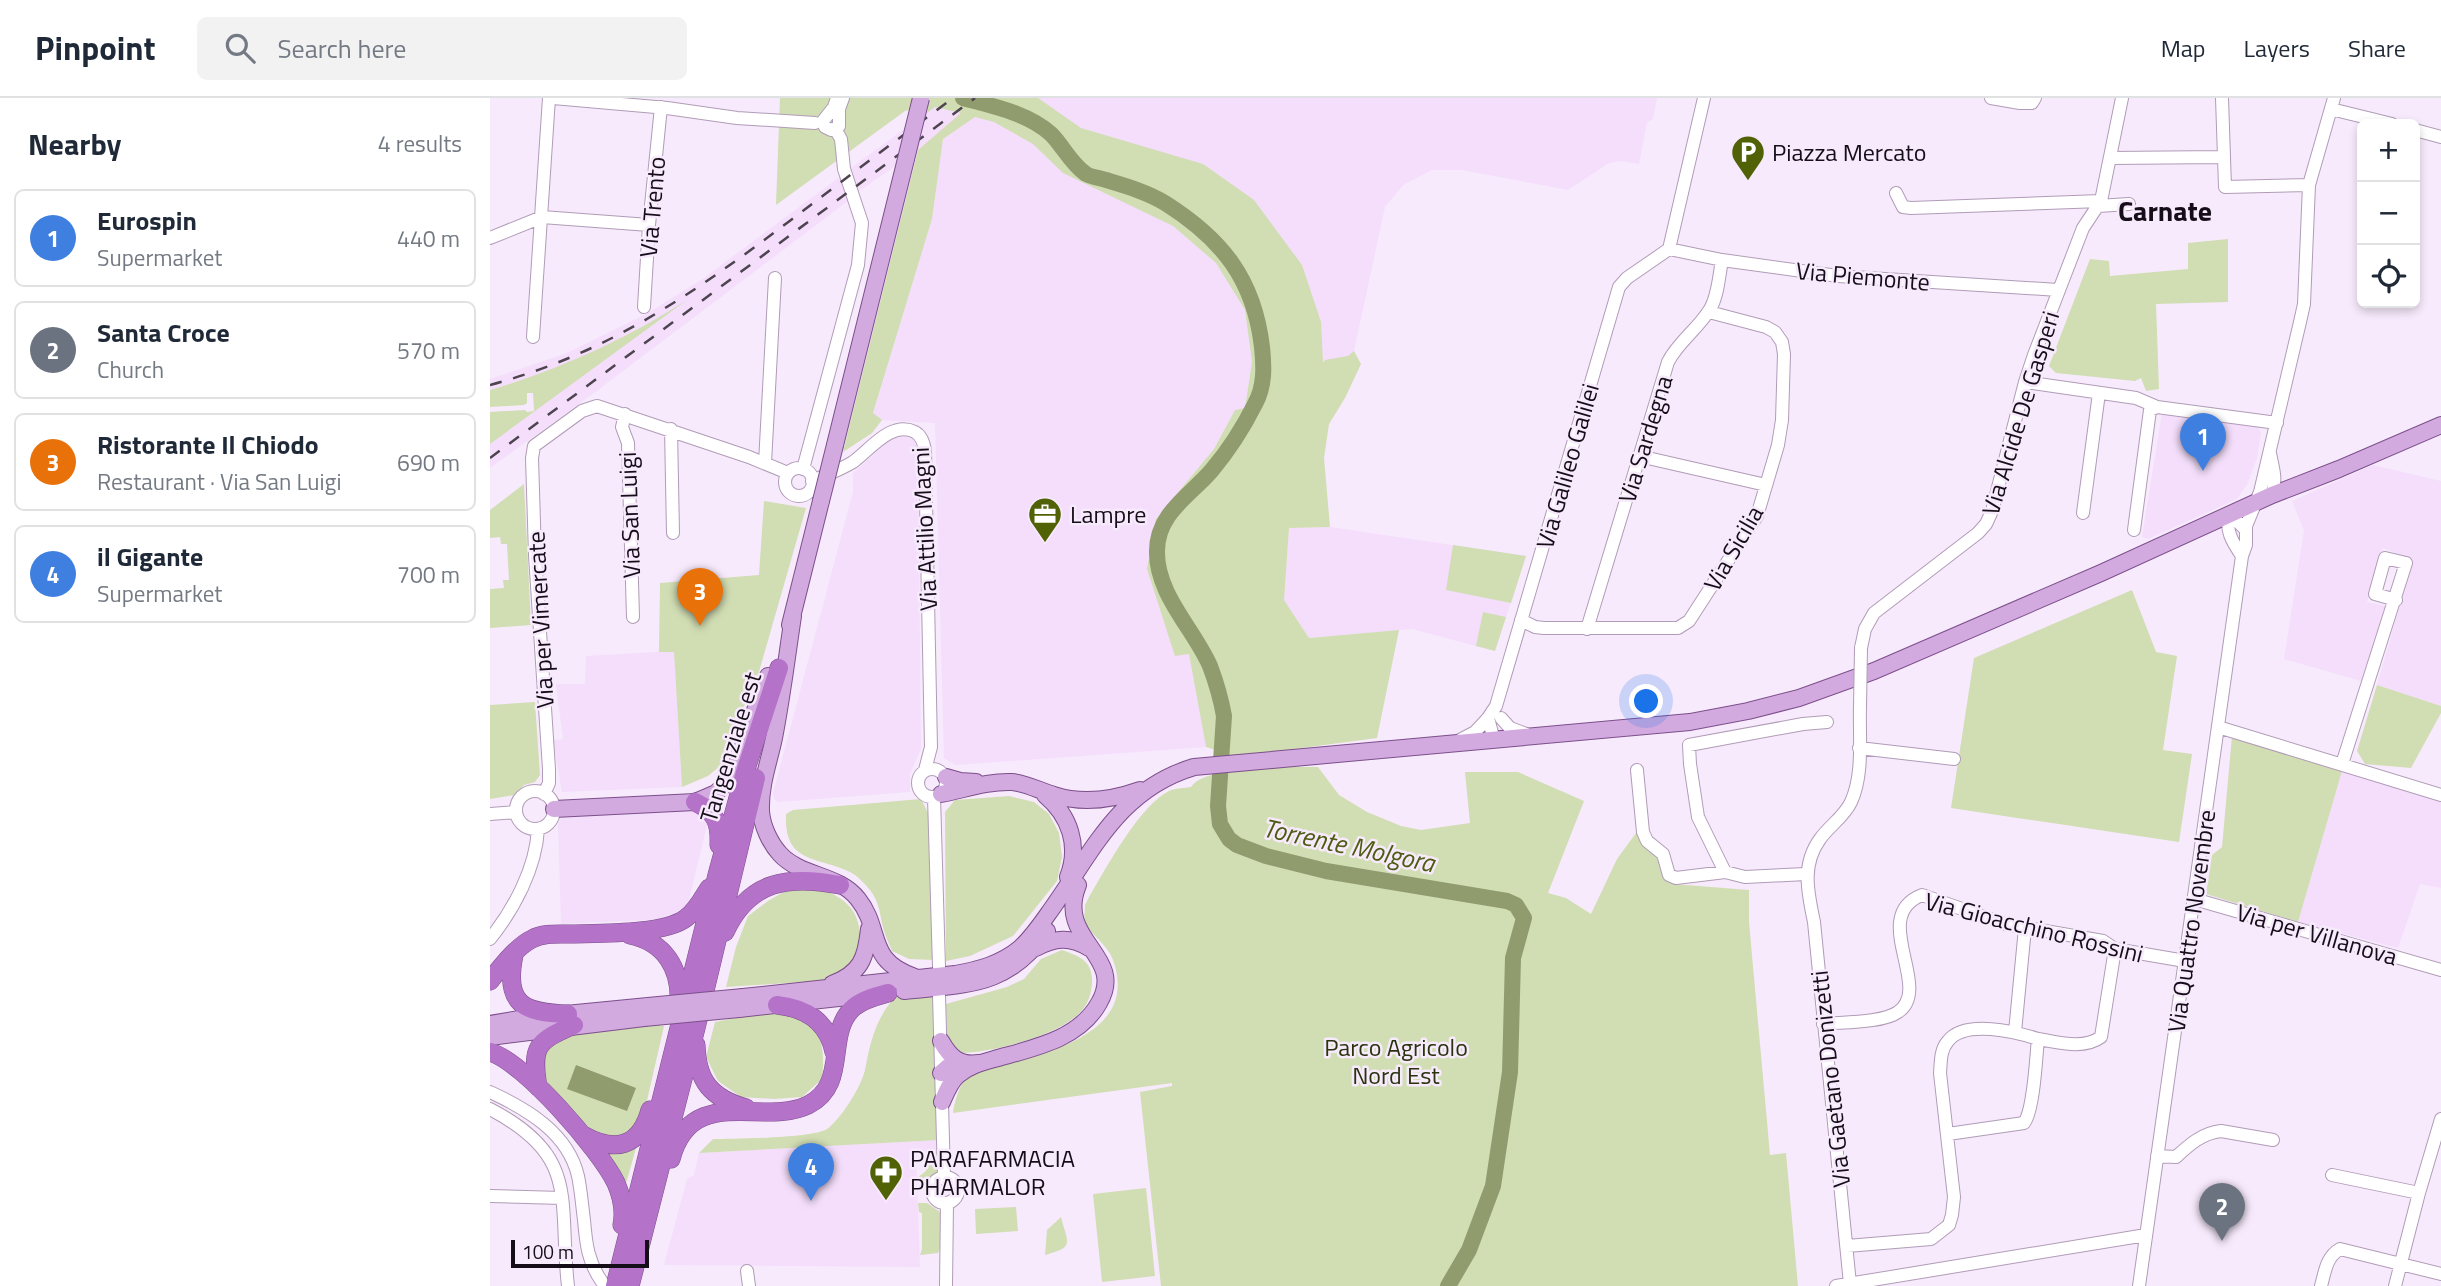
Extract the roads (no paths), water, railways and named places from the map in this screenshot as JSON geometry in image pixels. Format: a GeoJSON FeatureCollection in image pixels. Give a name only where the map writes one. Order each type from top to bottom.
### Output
{"type":"FeatureCollection","features":[{"type":"Feature","properties":{"kind":"highway","name":"Tangenziale est"},"geometry":{"type":"LineString","coordinates":[[616,1282],[717,875],[779,668]]}},
{"type":"Feature","properties":{"kind":"highway","name":"Tangenziale est"},"geometry":{"type":"LineString","coordinates":[[616,1282],[650,1206],[714,958],[779,668]]}},
{"type":"Feature","properties":{"kind":"highway"},"geometry":{"type":"LineString","coordinates":[[490,981],[526,942],[542,935],[660,928],[678,924],[694,912],[717,875],[719,825],[711,811],[695,802]]}},
{"type":"Feature","properties":{"kind":"highway"},"geometry":{"type":"LineString","coordinates":[[714,958],[736,914],[768,887],[778,882],[798,879],[840,885]]}},
{"type":"Feature","properties":{"kind":"highway"},"geometry":{"type":"LineString","coordinates":[[616,932],[646,939],[656,944],[668,956],[677,974],[677,1032]]}},
{"type":"Feature","properties":{"kind":"highway"},"geometry":{"type":"LineString","coordinates":[[513,955],[510,986],[523,1004],[537,1012],[571,1020]]}},
{"type":"Feature","properties":{"kind":"highway"},"geometry":{"type":"LineString","coordinates":[[650,1206],[662,1193],[672,1153],[688,1127],[710,1115],[729,1111],[781,1111],[808,1105],[829,1085],[836,1066],[838,1031],[847,1014],[866,1000],[888,993]]}},
{"type":"Feature","properties":{"kind":"highway"},"geometry":{"type":"LineString","coordinates":[[777,1005],[798,1009],[820,1022],[831,1039],[836,1066]]}},
{"type":"Feature","properties":{"kind":"highway"},"geometry":{"type":"LineString","coordinates":[[538,1087],[534,1066],[539,1047],[550,1034],[571,1020]]}},
{"type":"Feature","properties":{"kind":"highway"},"geometry":{"type":"LineString","coordinates":[[696,1028],[698,1065],[705,1082],[726,1101],[756,1110]]}},
{"type":"Feature","properties":{"kind":"highway"},"geometry":{"type":"LineString","coordinates":[[490,1052],[508,1060],[538,1087],[612,1175],[623,1202],[624,1216],[616,1250],[616,1282]]}},
{"type":"Feature","properties":{"kind":"highway"},"geometry":{"type":"LineString","coordinates":[[580,1134],[604,1145],[623,1144],[634,1138],[645,1125],[656,1084],[672,1060]]}},
{"type":"Feature","properties":{"kind":"main road"},"geometry":{"type":"LineString","coordinates":[[779,668],[921,98]]}},
{"type":"Feature","properties":{"kind":"main road"},"geometry":{"type":"LineString","coordinates":[[943,774],[960,781],[1013,782],[1066,798],[1094,800],[1121,797],[1194,767],[1690,722],[1800,698],[1874,671],[2198,530],[2229,521],[2264,498],[2441,425]]}},
{"type":"Feature","properties":{"kind":"main road"},"geometry":{"type":"LineString","coordinates":[[554,809],[695,802],[716,793],[736,772],[751,721],[793,616]]}},
{"type":"Feature","properties":{"kind":"main road"},"geometry":{"type":"LineString","coordinates":[[793,616],[774,738],[761,794],[761,813],[770,839],[784,858],[799,868],[840,885],[857,897],[879,950],[890,964],[904,974],[918,978]]}},
{"type":"Feature","properties":{"kind":"main road"},"geometry":{"type":"LineString","coordinates":[[741,1003],[777,1005],[888,993],[974,983],[1001,974],[1027,951],[1078,886],[1113,835],[1143,801],[1194,767]]}},
{"type":"Feature","properties":{"kind":"main road"},"geometry":{"type":"LineString","coordinates":[[937,796],[993,783]]}},
{"type":"Feature","properties":{"kind":"main road"},"geometry":{"type":"LineString","coordinates":[[1027,951],[1061,895],[1114,820],[1147,788]]}},
{"type":"Feature","properties":{"kind":"main road"},"geometry":{"type":"LineString","coordinates":[[1040,791],[1061,810],[1071,832],[1072,867],[1061,895]]}},
{"type":"Feature","properties":{"kind":"main road"},"geometry":{"type":"LineString","coordinates":[[941,1073],[1044,1045],[1060,1038],[1090,1015],[1100,1002],[1105,984],[1102,964],[1080,934],[1073,919],[1072,901],[1078,886]]}},
{"type":"Feature","properties":{"kind":"main road"},"geometry":{"type":"LineString","coordinates":[[820,989],[848,977],[857,968],[867,950],[869,923]]}},
{"type":"Feature","properties":{"kind":"main road"},"geometry":{"type":"LineString","coordinates":[[490,1024],[571,1020],[741,1003],[820,989],[976,970],[1051,941],[1063,939],[1077,941],[1091,949]]}},
{"type":"Feature","properties":{"kind":"main road"},"geometry":{"type":"LineString","coordinates":[[490,1037],[571,1020]]}},
{"type":"Feature","properties":{"kind":"main road"},"geometry":{"type":"LineString","coordinates":[[941,1041],[951,1056],[967,1067]]}},
{"type":"Feature","properties":{"kind":"main road"},"geometry":{"type":"LineString","coordinates":[[942,1102],[967,1067]]}},
{"type":"Feature","properties":{"kind":"street"},"geometry":{"type":"LineString","coordinates":[[533,337],[551,98],[825,125],[841,139],[844,169],[862,223],[862,244],[803,469]]}},
{"type":"Feature","properties":{"kind":"street"},"geometry":{"type":"LineString","coordinates":[[1669,249],[1704,98]]}},
{"type":"Feature","properties":{"kind":"street"},"geometry":{"type":"LineString","coordinates":[[1991,98],[2025,104],[2032,103],[2035,98]]}},
{"type":"Feature","properties":{"kind":"street","name":"Via Alcide De Gasperi"},"geometry":{"type":"LineString","coordinates":[[1860,706],[1864,628],[1874,613],[1986,524],[2025,382],[2083,228],[2100,203],[2122,98]]}},
{"type":"Feature","properties":{"kind":"street"},"geometry":{"type":"LineString","coordinates":[[2219,200],[2226,187],[2222,98]]}},
{"type":"Feature","properties":{"kind":"street"},"geometry":{"type":"LineString","coordinates":[[2332,101],[2379,119]]}},
{"type":"Feature","properties":{"kind":"street","name":"Via Quattro Novembre"},"geometry":{"type":"LineString","coordinates":[[2139,1286],[2242,556],[2246,545],[2246,530],[2248,519],[2275,484],[2269,474],[2270,453],[2304,304],[2309,185],[2332,101]]}},
{"type":"Feature","properties":{"kind":"street"},"geometry":{"type":"LineString","coordinates":[[825,125],[838,103]]}},
{"type":"Feature","properties":{"kind":"street","name":"Via Trento"},"geometry":{"type":"LineString","coordinates":[[644,307],[661,107]]}},
{"type":"Feature","properties":{"kind":"street"},"geometry":{"type":"LineString","coordinates":[[2420,131],[2441,137]]}},
{"type":"Feature","properties":{"kind":"street"},"geometry":{"type":"LineString","coordinates":[[2110,158],[2224,157]]}},
{"type":"Feature","properties":{"kind":"street"},"geometry":{"type":"LineString","coordinates":[[2226,187],[2309,185]]}},
{"type":"Feature","properties":{"kind":"street"},"geometry":{"type":"LineString","coordinates":[[1896,193],[1903,207],[1911,208],[2129,204]]}},
{"type":"Feature","properties":{"kind":"street"},"geometry":{"type":"LineString","coordinates":[[490,238],[542,217],[649,225]]}},
{"type":"Feature","properties":{"kind":"street","name":"Via Piemonte"},"geometry":{"type":"LineString","coordinates":[[1669,249],[1722,260],[1838,276],[2058,290]]}},
{"type":"Feature","properties":{"kind":"street","name":"Via Galileo Galilei"},"geometry":{"type":"LineString","coordinates":[[1494,740],[1500,726],[1495,714],[1619,287],[1669,249]]}},
{"type":"Feature","properties":{"kind":"street","name":"Via Sardegna"},"geometry":{"type":"LineString","coordinates":[[1587,628],[1668,362],[1709,312],[1722,260]]}},
{"type":"Feature","properties":{"kind":"street"},"geometry":{"type":"LineString","coordinates":[[765,463],[775,278]]}},
{"type":"Feature","properties":{"kind":"street","name":"Via Sicilia"},"geometry":{"type":"LineString","coordinates":[[1521,620],[1544,628],[1678,628],[1689,621],[1753,524],[1778,445],[1782,420],[1782,342],[1775,332],[1766,327],[1709,312]]}},
{"type":"Feature","properties":{"kind":"street"},"geometry":{"type":"LineString","coordinates":[[2025,382],[2136,398],[2157,407],[2277,423]]}},
{"type":"Feature","properties":{"kind":"street"},"geometry":{"type":"LineString","coordinates":[[2083,513],[2099,393]]}},
{"type":"Feature","properties":{"kind":"street","name":"Via San Luigi"},"geometry":{"type":"LineString","coordinates":[[534,446],[589,407],[605,407],[765,463],[788,474]]}},
{"type":"Feature","properties":{"kind":"street"},"geometry":{"type":"LineString","coordinates":[[2134,530],[2151,410],[2157,407]]}},
{"type":"Feature","properties":{"kind":"street","name":"Via San Luigi"},"geometry":{"type":"LineString","coordinates":[[625,414],[622,427],[628,443],[633,617]]}},
{"type":"Feature","properties":{"kind":"street","name":"Via San Luigi"},"geometry":{"type":"LineString","coordinates":[[671,429],[673,533]]}},
{"type":"Feature","properties":{"kind":"street","name":"Via Attilio Magni"},"geometry":{"type":"LineString","coordinates":[[812,481],[851,463],[896,430],[912,431],[923,440],[931,747],[925,770]]}},
{"type":"Feature","properties":{"kind":"street","name":"Via per Vimercate"},"geometry":{"type":"LineString","coordinates":[[534,446],[531,458],[535,555],[549,779],[544,794]]}},
{"type":"Feature","properties":{"kind":"street"},"geometry":{"type":"LineString","coordinates":[[1640,456],[1766,485]]}},
{"type":"Feature","properties":{"kind":"street"},"geometry":{"type":"LineString","coordinates":[[794,469],[803,469],[810,474],[812,481],[806,493],[796,495],[786,486],[788,474],[794,469]]}},
{"type":"Feature","properties":{"kind":"street"},"geometry":{"type":"LineString","coordinates":[[2269,474],[2297,486]]}},
{"type":"Feature","properties":{"kind":"street"},"geometry":{"type":"LineString","coordinates":[[2229,521],[2246,530]]}},
{"type":"Feature","properties":{"kind":"street"},"geometry":{"type":"LineString","coordinates":[[2229,521],[2235,546],[2242,556]]}},
{"type":"Feature","properties":{"kind":"street"},"geometry":{"type":"LineString","coordinates":[[2342,764],[2396,600]]}},
{"type":"Feature","properties":{"kind":"street","name":"Via Gaetano Donizetti"},"geometry":{"type":"LineString","coordinates":[[1843,1285],[1847,1246],[1807,874],[1820,839],[1852,802],[1858,773],[1860,706]]}},
{"type":"Feature","properties":{"kind":"street"},"geometry":{"type":"LineString","coordinates":[[1452,744],[1475,732],[1495,714],[1510,728],[1536,737]]}},
{"type":"Feature","properties":{"kind":"street"},"geometry":{"type":"LineString","coordinates":[[1725,872],[1698,817],[1689,745],[1827,722]]}},
{"type":"Feature","properties":{"kind":"street"},"geometry":{"type":"LineString","coordinates":[[2218,727],[2441,795]]}},
{"type":"Feature","properties":{"kind":"street","name":"Via Attilio Magni"},"geometry":{"type":"LineString","coordinates":[[931,747],[943,774]]}},
{"type":"Feature","properties":{"kind":"street"},"geometry":{"type":"LineString","coordinates":[[1859,748],[1954,759]]}},
{"type":"Feature","properties":{"kind":"street"},"geometry":{"type":"LineString","coordinates":[[937,796],[922,793],[918,786],[919,777],[925,770],[933,768],[943,774],[946,786],[937,796],[939,967]]}},
{"type":"Feature","properties":{"kind":"street"},"geometry":{"type":"LineString","coordinates":[[1637,770],[1643,832],[1647,841],[1663,854],[1669,875],[1676,878],[1725,872],[1745,877],[1807,874]]}},
{"type":"Feature","properties":{"kind":"street"},"geometry":{"type":"LineString","coordinates":[[533,792],[544,794],[554,809],[550,822],[538,829],[525,827],[518,820],[516,812],[518,801],[523,795],[533,792]]}},
{"type":"Feature","properties":{"kind":"street"},"geometry":{"type":"LineString","coordinates":[[490,814],[516,812]]}},
{"type":"Feature","properties":{"kind":"street"},"geometry":{"type":"LineString","coordinates":[[490,939],[524,883],[538,829]]}},
{"type":"Feature","properties":{"kind":"street","name":"Via Gioacchino Rossini"},"geometry":{"type":"LineString","coordinates":[[1823,1024],[1882,1018],[1898,1012],[1904,1005],[1909,993],[1900,935],[1901,918],[1903,908],[1912,899],[1922,895],[1966,912],[2025,928],[2103,941],[2115,949],[2185,961]]}},
{"type":"Feature","properties":{"kind":"street","name":"Via per Villanova"},"geometry":{"type":"LineString","coordinates":[[2194,899],[2441,970]]}},
{"type":"Feature","properties":{"kind":"street"},"geometry":{"type":"LineString","coordinates":[[2015,1032],[2025,928]]}},
{"type":"Feature","properties":{"kind":"street"},"geometry":{"type":"LineString","coordinates":[[1847,1246],[1931,1239],[1949,1225],[1954,1197],[1940,1073],[1941,1053],[1948,1040],[1958,1033],[1975,1029],[2015,1032],[2038,1039],[2077,1045],[2092,1044],[2101,1037],[2115,949]]}},
{"type":"Feature","properties":{"kind":"street"},"geometry":{"type":"LineString","coordinates":[[939,995],[944,1177]]}},
{"type":"Feature","properties":{"kind":"street"},"geometry":{"type":"LineString","coordinates":[[1948,1134],[2024,1123],[2028,1118],[2032,1094],[2038,1039]]}},
{"type":"Feature","properties":{"kind":"street"},"geometry":{"type":"LineString","coordinates":[[490,1094],[531,1113],[565,1149],[578,1174],[589,1260],[616,1282]]}},
{"type":"Feature","properties":{"kind":"street"},"geometry":{"type":"LineString","coordinates":[[490,1094],[505,1117]]}},
{"type":"Feature","properties":{"kind":"street"},"geometry":{"type":"LineString","coordinates":[[490,1109],[525,1129],[548,1154],[559,1177],[568,1286]]}},
{"type":"Feature","properties":{"kind":"street"},"geometry":{"type":"LineString","coordinates":[[2395,1286],[2441,1119]]}},
{"type":"Feature","properties":{"kind":"street"},"geometry":{"type":"LineString","coordinates":[[2157,1156],[2176,1157],[2212,1132],[2221,1131],[2273,1140]]}},
{"type":"Feature","properties":{"kind":"street"},"geometry":{"type":"LineString","coordinates":[[2332,1175],[2419,1193]]}},
{"type":"Feature","properties":{"kind":"street"},"geometry":{"type":"LineString","coordinates":[[944,1177],[955,1181],[958,1189],[957,1196],[947,1203],[935,1199],[932,1190],[936,1180],[944,1177]]}},
{"type":"Feature","properties":{"kind":"street"},"geometry":{"type":"LineString","coordinates":[[490,1196],[562,1198]]}},
{"type":"Feature","properties":{"kind":"street"},"geometry":{"type":"LineString","coordinates":[[946,1286],[947,1203]]}},
{"type":"Feature","properties":{"kind":"street"},"geometry":{"type":"LineString","coordinates":[[1843,1285],[2146,1235]]}},
{"type":"Feature","properties":{"kind":"street"},"geometry":{"type":"LineString","coordinates":[[2321,1286],[2327,1263],[2333,1253],[2340,1249],[2441,1273]]}},
{"type":"Feature","properties":{"kind":"street"},"geometry":{"type":"LineString","coordinates":[[747,1271],[749,1286]]}},
{"type":"Feature","properties":{"kind":"waterway","name":"Torrente Molgora"},"geometry":{"type":"LineString","coordinates":[[963,98],[1009,111],[1032,121],[1051,134],[1086,174],[1151,196],[1185,217],[1219,246],[1243,281],[1251,301],[1263,354],[1261,390],[1230,447],[1169,515],[1163,526],[1157,551],[1158,567],[1169,597],[1203,652],[1220,697],[1224,716],[1218,806],[1220,824],[1229,839],[1237,845],[1266,856],[1326,871],[1507,901],[1516,905],[1524,918],[1513,958],[1510,1072],[1493,1186],[1469,1250],[1448,1286]]}},
{"type":"Feature","properties":{"kind":"railway"},"geometry":{"type":"LineString","coordinates":[[490,385],[574,356],[612,338],[685,296],[755,247],[953,98]]}},
{"type":"Feature","properties":{"kind":"railway"},"geometry":{"type":"LineString","coordinates":[[490,458],[975,98]]}},
{"type":"Feature","properties":{"kind":"place","name":"Piazza Mercato"},"geometry":{"type":"Point","coordinates":[1748,182]}},
{"type":"Feature","properties":{"kind":"place","name":"Eurospin"},"geometry":{"type":"Point","coordinates":[2203,471]}},
{"type":"Feature","properties":{"kind":"place","name":"Lampre"},"geometry":{"type":"Point","coordinates":[1045,544]}},
{"type":"Feature","properties":{"kind":"place","name":"Ristorante Il Chiodo"},"geometry":{"type":"Point","coordinates":[700,626]}},
{"type":"Feature","properties":{"kind":"place","name":"il Gigante"},"geometry":{"type":"Point","coordinates":[811,1201]}},
{"type":"Feature","properties":{"kind":"place","name":"PARAFARMACIA PHARMALOR"},"geometry":{"type":"Point","coordinates":[886,1202]}},
{"type":"Feature","properties":{"kind":"place","name":"Santa Croce"},"geometry":{"type":"Point","coordinates":[2222,1241]}},
{"type":"Feature","properties":{"kind":"district","name":"Carnate"},"geometry":{"type":"Point","coordinates":[2165,210]}},
{"type":"Feature","properties":{"kind":"park label","name":"Parco Agricolo Nord Est"},"geometry":{"type":"Point","coordinates":[1396,1061]}}]}
